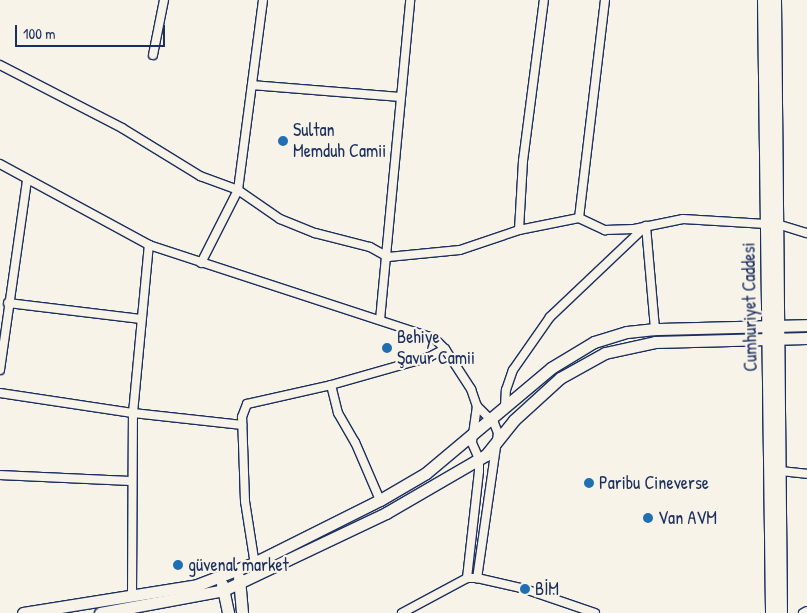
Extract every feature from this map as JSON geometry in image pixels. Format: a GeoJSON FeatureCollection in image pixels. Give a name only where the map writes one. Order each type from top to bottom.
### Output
{"type":"FeatureCollection","features":[{"type":"Feature","properties":{"kind":"main road","name":"Cumhuriyet Caddesi"},"geometry":{"type":"LineString","coordinates":[[764,0],[772,224]]}},
{"type":"Feature","properties":{"kind":"main road","name":"Cumhuriyet Caddesi"},"geometry":{"type":"LineString","coordinates":[[772,613],[772,224],[775,0]]}},
{"type":"Feature","properties":{"kind":"main road","name":"Cumhuriyet Caddesi"},"geometry":{"type":"LineString","coordinates":[[772,331],[780,471],[781,613]]}},
{"type":"Feature","properties":{"kind":"street"},"geometry":{"type":"LineString","coordinates":[[153,55],[164,0]]}},
{"type":"Feature","properties":{"kind":"street"},"geometry":{"type":"LineString","coordinates":[[202,263],[238,190],[264,0]]}},
{"type":"Feature","properties":{"kind":"street"},"geometry":{"type":"LineString","coordinates":[[380,320],[388,257],[400,97],[410,0]]}},
{"type":"Feature","properties":{"kind":"street"},"geometry":{"type":"LineString","coordinates":[[519,230],[522,161],[544,0]]}},
{"type":"Feature","properties":{"kind":"street"},"geometry":{"type":"LineString","coordinates":[[579,218],[605,0]]}},
{"type":"Feature","properties":{"kind":"street"},"geometry":{"type":"LineString","coordinates":[[0,65],[122,128],[200,176],[238,190],[280,219],[315,233],[370,246],[388,257],[460,250],[519,230],[579,218],[604,230],[646,226],[683,219],[772,224],[807,233]]}},
{"type":"Feature","properties":{"kind":"street"},"geometry":{"type":"LineString","coordinates":[[252,85],[400,97]]}},
{"type":"Feature","properties":{"kind":"street"},"geometry":{"type":"LineString","coordinates":[[0,164],[26,180],[149,245],[434,338],[445,349],[471,389],[477,406],[497,427],[498,443],[477,578]]}},
{"type":"Feature","properties":{"kind":"street"},"geometry":{"type":"LineString","coordinates":[[0,370],[26,180]]}},
{"type":"Feature","properties":{"kind":"street"},"geometry":{"type":"LineString","coordinates":[[646,226],[655,329]]}},
{"type":"Feature","properties":{"kind":"street"},"geometry":{"type":"LineString","coordinates":[[505,407],[506,390],[513,370],[550,317],[646,226]]}},
{"type":"Feature","properties":{"kind":"street"},"geometry":{"type":"LineString","coordinates":[[132,596],[133,413],[149,245]]}},
{"type":"Feature","properties":{"kind":"street"},"geometry":{"type":"LineString","coordinates":[[8,304],[141,320]]}},
{"type":"Feature","properties":{"kind":"street"},"geometry":{"type":"LineString","coordinates":[[100,613],[224,590],[239,577],[386,513],[479,459],[498,443],[514,420],[560,378],[605,353],[655,342],[772,331],[807,325]]}},
{"type":"Feature","properties":{"kind":"street"},"geometry":{"type":"LineString","coordinates":[[257,569],[426,473],[490,418],[579,349],[611,336],[655,329],[772,331],[807,338]]}},
{"type":"Feature","properties":{"kind":"street"},"geometry":{"type":"LineString","coordinates":[[257,569],[245,500],[242,425],[247,404],[331,385],[429,357],[445,349]]}},
{"type":"Feature","properties":{"kind":"street"},"geometry":{"type":"LineString","coordinates":[[331,385],[338,414],[355,442],[380,500]]}},
{"type":"Feature","properties":{"kind":"street"},"geometry":{"type":"LineString","coordinates":[[0,393],[133,413],[242,425]]}},
{"type":"Feature","properties":{"kind":"street"},"geometry":{"type":"LineString","coordinates":[[466,578],[479,459],[472,435],[477,406]]}},
{"type":"Feature","properties":{"kind":"street"},"geometry":{"type":"LineString","coordinates":[[780,471],[807,474]]}},
{"type":"Feature","properties":{"kind":"street"},"geometry":{"type":"LineString","coordinates":[[0,475],[132,481]]}},
{"type":"Feature","properties":{"kind":"street"},"geometry":{"type":"LineString","coordinates":[[23,613],[132,596],[220,578],[239,577]]}},
{"type":"Feature","properties":{"kind":"street"},"geometry":{"type":"LineString","coordinates":[[239,577],[242,613]]}},
{"type":"Feature","properties":{"kind":"street"},"geometry":{"type":"LineString","coordinates":[[220,578],[228,613]]}},
{"type":"Feature","properties":{"kind":"street"},"geometry":{"type":"LineString","coordinates":[[402,613],[466,578],[477,578],[525,588],[595,613]]}},
{"type":"Feature","properties":{"kind":"street"},"geometry":{"type":"LineString","coordinates":[[803,613],[807,611]]}},
{"type":"Feature","properties":{"kind":"place","name":"Sultan Memduh Camii"},"geometry":{"type":"Point","coordinates":[283,141]}},
{"type":"Feature","properties":{"kind":"place","name":"Behiye Şavur Camii"},"geometry":{"type":"Point","coordinates":[387,348]}},
{"type":"Feature","properties":{"kind":"place","name":"Paribu Cineverse"},"geometry":{"type":"Point","coordinates":[589,483]}},
{"type":"Feature","properties":{"kind":"place","name":"Van AVM"},"geometry":{"type":"Point","coordinates":[648,518]}},
{"type":"Feature","properties":{"kind":"place","name":"güvenal market"},"geometry":{"type":"Point","coordinates":[178,565]}},
{"type":"Feature","properties":{"kind":"place","name":"BİM"},"geometry":{"type":"Point","coordinates":[525,589]}}]}
